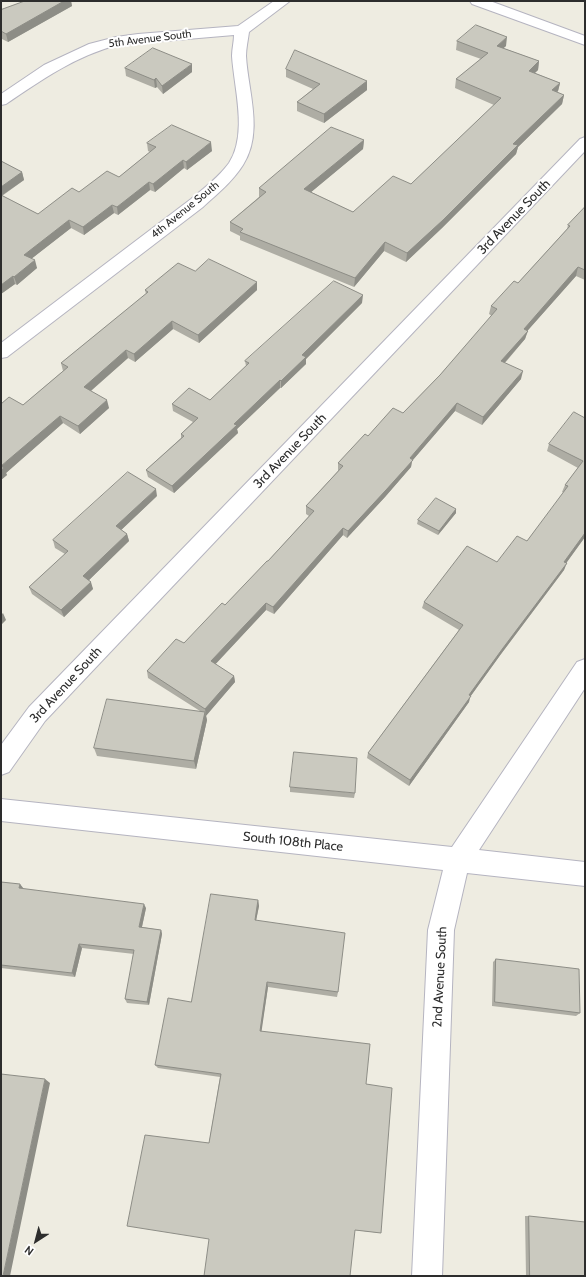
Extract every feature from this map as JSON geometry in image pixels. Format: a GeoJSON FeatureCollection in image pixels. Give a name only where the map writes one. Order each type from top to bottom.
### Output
{"type":"FeatureCollection","features":[{"type":"Feature","properties":{"kind":"street"},"geometry":{"type":"LineString","coordinates":[[242,30],[284,1]]}},
{"type":"Feature","properties":{"kind":"street"},"geometry":{"type":"LineString","coordinates":[[477,1],[585,41]]}},
{"type":"Feature","properties":{"kind":"street","name":"5th Avenue South"},"geometry":{"type":"LineString","coordinates":[[1,101],[49,68],[94,48],[116,41],[242,30]]}},
{"type":"Feature","properties":{"kind":"street","name":"4th Avenue South"},"geometry":{"type":"LineString","coordinates":[[1,352],[196,203],[221,182],[236,164],[243,150],[246,132],[245,101],[239,55],[242,30]]}},
{"type":"Feature","properties":{"kind":"street","name":"3rd Avenue South"},"geometry":{"type":"LineString","coordinates":[[1,764],[37,714],[585,142]]}},
{"type":"Feature","properties":{"kind":"street","name":"2nd Avenue South"},"geometry":{"type":"LineString","coordinates":[[427,1276],[441,930],[458,860],[585,669]]}},
{"type":"Feature","properties":{"kind":"street","name":"South 108th Place"},"geometry":{"type":"LineString","coordinates":[[1,810],[585,874]]}},
{"type":"Feature","properties":{"kind":"building"},"geometry":{"type":"Polygon","coordinates":[[[25,1],[64,1],[6,34],[1,31],[1,10],[25,1]]]}},
{"type":"Feature","properties":{"kind":"building"},"geometry":{"type":"Polygon","coordinates":[[[476,25],[507,37],[497,46],[539,61],[529,71],[560,83],[552,90],[564,95],[513,144],[518,145],[443,220],[407,253],[385,242],[355,278],[240,232],[243,229],[230,222],[266,192],[259,188],[331,127],[364,140],[304,189],[353,212],[393,176],[411,184],[501,98],[456,79],[488,53],[457,41],[476,25]]]}},
{"type":"Feature","properties":{"kind":"building"},"geometry":{"type":"Polygon","coordinates":[[[153,48],[192,64],[162,86],[156,78],[154,80],[125,68],[153,48]]]}},
{"type":"Feature","properties":{"kind":"building"},"geometry":{"type":"Polygon","coordinates":[[[295,50],[367,81],[324,114],[297,102],[320,84],[286,69],[295,50]]]}},
{"type":"Feature","properties":{"kind":"building"},"geometry":{"type":"Polygon","coordinates":[[[172,125],[211,142],[186,162],[183,160],[153,184],[149,182],[117,207],[112,205],[83,227],[69,220],[24,255],[35,260],[14,277],[13,276],[1,285],[1,195],[38,214],[72,188],[79,192],[107,171],[119,177],[156,147],[147,143],[172,125]]]}},
{"type":"Feature","properties":{"kind":"building"},"geometry":{"type":"Polygon","coordinates":[[[1,161],[22,172],[1,187],[1,161]]]}},
{"type":"Feature","properties":{"kind":"building"},"geometry":{"type":"Polygon","coordinates":[[[585,207],[585,270],[578,267],[524,329],[528,331],[501,361],[523,371],[483,417],[457,403],[410,458],[413,460],[348,531],[343,528],[273,607],[266,603],[211,661],[234,676],[205,709],[147,671],[176,639],[184,643],[222,603],[225,605],[268,561],[314,511],[306,506],[343,466],[338,463],[365,434],[368,436],[393,408],[403,413],[440,375],[497,309],[491,306],[514,281],[518,283],[570,226],[568,225],[585,207]]]}},
{"type":"Feature","properties":{"kind":"building"},"geometry":{"type":"Polygon","coordinates":[[[209,259],[257,282],[198,335],[172,321],[134,354],[126,350],[84,387],[107,400],[78,426],[60,416],[1,466],[1,404],[9,397],[23,405],[68,367],[61,363],[148,292],[145,290],[178,263],[195,271],[209,259]]]}},
{"type":"Feature","properties":{"kind":"building"},"geometry":{"type":"Polygon","coordinates":[[[334,281],[363,295],[302,355],[306,357],[234,424],[237,425],[172,486],[146,470],[184,436],[181,434],[198,418],[172,404],[189,388],[210,400],[249,363],[245,361],[334,281]]]}},
{"type":"Feature","properties":{"kind":"building"},"geometry":{"type":"Polygon","coordinates":[[[574,412],[585,418],[585,533],[564,562],[567,563],[503,648],[469,695],[471,696],[410,780],[368,753],[463,625],[424,602],[467,546],[497,562],[517,536],[527,541],[568,486],[565,485],[583,461],[549,444],[574,412]]]}},
{"type":"Feature","properties":{"kind":"building"},"geometry":{"type":"Polygon","coordinates":[[[128,472],[156,489],[116,526],[127,534],[83,576],[91,582],[61,610],[29,587],[68,551],[53,540],[128,472]]]}},
{"type":"Feature","properties":{"kind":"building"},"geometry":{"type":"Polygon","coordinates":[[[436,498],[456,509],[439,531],[418,520],[436,498]]]}},
{"type":"Feature","properties":{"kind":"building"},"geometry":{"type":"Polygon","coordinates":[[[107,699],[205,712],[194,761],[94,748],[107,699]]]}},
{"type":"Feature","properties":{"kind":"building"},"geometry":{"type":"Polygon","coordinates":[[[294,752],[357,758],[355,793],[290,787],[294,752]]]}},
{"type":"Feature","properties":{"kind":"building"},"geometry":{"type":"Polygon","coordinates":[[[1,882],[20,884],[19,888],[144,904],[139,927],[161,930],[147,1002],[125,999],[134,950],[79,944],[72,973],[1,965],[1,882]]]}},
{"type":"Feature","properties":{"kind":"building"},"geometry":{"type":"Polygon","coordinates":[[[211,894],[258,900],[255,920],[345,933],[338,992],[267,982],[260,1031],[370,1044],[366,1084],[392,1088],[381,1233],[355,1230],[350,1276],[204,1276],[209,1239],[127,1226],[145,1135],[209,1143],[221,1074],[155,1065],[168,998],[191,1002],[211,894]]]}},
{"type":"Feature","properties":{"kind":"building"},"geometry":{"type":"Polygon","coordinates":[[[496,959],[579,969],[580,1013],[495,1002],[496,959]]]}},
{"type":"Feature","properties":{"kind":"building"},"geometry":{"type":"Polygon","coordinates":[[[1,1074],[45,1079],[3,1276],[1,1276],[1,1074]]]}},
{"type":"Feature","properties":{"kind":"building"},"geometry":{"type":"Polygon","coordinates":[[[529,1216],[585,1222],[585,1276],[530,1276],[529,1216]]]}}]}
